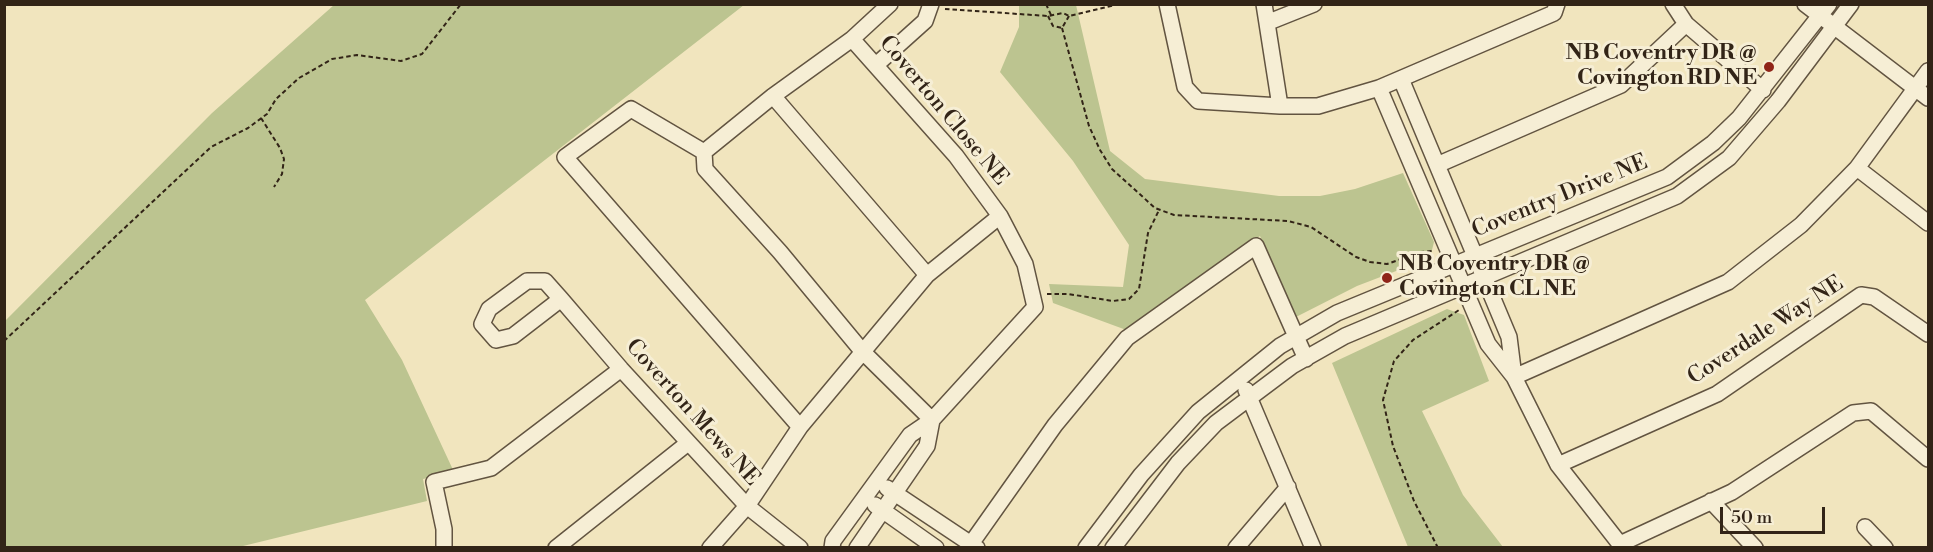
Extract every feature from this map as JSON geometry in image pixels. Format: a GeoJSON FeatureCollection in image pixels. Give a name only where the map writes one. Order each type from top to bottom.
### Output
{"type":"FeatureCollection","features":[{"type":"Feature","properties":{"kind":"street"},"geometry":{"type":"LineString","coordinates":[[852,39],[890,4]]}},
{"type":"Feature","properties":{"kind":"street"},"geometry":{"type":"LineString","coordinates":[[1167,4],[1185,87],[1198,101],[1280,106],[1318,106],[1379,88],[1554,13],[1557,4]]}},
{"type":"Feature","properties":{"kind":"street"},"geometry":{"type":"LineString","coordinates":[[1264,4],[1269,22],[1280,106]]}},
{"type":"Feature","properties":{"kind":"street"},"geometry":{"type":"LineString","coordinates":[[1269,22],[1314,4]]}},
{"type":"Feature","properties":{"kind":"street"},"geometry":{"type":"LineString","coordinates":[[1673,4],[1686,24],[1763,90]]}},
{"type":"Feature","properties":{"kind":"street"},"geometry":{"type":"LineString","coordinates":[[1805,4],[1825,10],[1833,28],[1929,98]]}},
{"type":"Feature","properties":{"kind":"street","name":"Coventry Drive NE"},"geometry":{"type":"LineString","coordinates":[[1113,548],[1178,463],[1216,423],[1250,396],[1305,359],[1345,336],[1677,196],[1729,158],[1778,101],[1851,4]]}},
{"type":"Feature","properties":{"kind":"street"},"geometry":{"type":"LineString","coordinates":[[876,65],[925,21],[931,5]]}},
{"type":"Feature","properties":{"kind":"street","name":"Coventry Drive NE"},"geometry":{"type":"LineString","coordinates":[[1086,548],[1169,442],[1237,377],[1295,337],[1337,313],[1667,177],[1713,143],[1763,90],[1825,10]]}},
{"type":"Feature","properties":{"kind":"street"},"geometry":{"type":"LineString","coordinates":[[1437,165],[1621,85],[1686,24]]}},
{"type":"Feature","properties":{"kind":"street","name":"Coverton Close NE"},"geometry":{"type":"LineString","coordinates":[[704,152],[772,96],[852,39],[956,156],[1000,216],[1025,264],[1032,294]]}},
{"type":"Feature","properties":{"kind":"street"},"geometry":{"type":"LineString","coordinates":[[1514,377],[1728,282],[1801,225],[1857,168],[1929,71]]}},
{"type":"Feature","properties":{"kind":"street"},"geometry":{"type":"LineString","coordinates":[[1401,79],[1509,337],[1514,377]]}},
{"type":"Feature","properties":{"kind":"street"},"geometry":{"type":"LineString","coordinates":[[1379,88],[1488,344],[1514,377],[1557,465],[1622,546],[1732,492],[1853,413],[1871,411],[1929,459]]}},
{"type":"Feature","properties":{"kind":"street"},"geometry":{"type":"LineString","coordinates":[[772,96],[927,275]]}},
{"type":"Feature","properties":{"kind":"street"},"geometry":{"type":"LineString","coordinates":[[800,427],[565,157],[631,109],[704,152],[705,169],[780,252],[862,351],[932,420]]}},
{"type":"Feature","properties":{"kind":"street"},"geometry":{"type":"LineString","coordinates":[[1857,168],[1929,223]]}},
{"type":"Feature","properties":{"kind":"street"},"geometry":{"type":"LineString","coordinates":[[710,548],[747,506],[800,427],[927,275],[1000,216]]}},
{"type":"Feature","properties":{"kind":"street"},"geometry":{"type":"LineString","coordinates":[[876,482],[972,546],[1055,425],[1127,338],[1256,246],[1305,359]]}},
{"type":"Feature","properties":{"kind":"street","name":"Coverton Mews NE"},"geometry":{"type":"LineString","coordinates":[[561,299],[513,336],[496,340],[482,324],[489,309],[527,281],[545,281],[561,299],[621,369],[747,506],[800,548]]}},
{"type":"Feature","properties":{"kind":"street"},"geometry":{"type":"LineString","coordinates":[[832,548],[833,541],[910,435],[932,420],[1035,307],[1032,294]]}},
{"type":"Feature","properties":{"kind":"street","name":"Coverdale Way NE"},"geometry":{"type":"LineString","coordinates":[[1557,465],[1717,394],[1862,295],[1874,297],[1929,334]]}},
{"type":"Feature","properties":{"kind":"street"},"geometry":{"type":"LineString","coordinates":[[444,548],[444,529],[435,482],[491,468],[621,369]]}},
{"type":"Feature","properties":{"kind":"street"},"geometry":{"type":"LineString","coordinates":[[1237,377],[1250,396],[1313,548]]}},
{"type":"Feature","properties":{"kind":"street"},"geometry":{"type":"LineString","coordinates":[[858,548],[927,446],[932,420]]}},
{"type":"Feature","properties":{"kind":"street"},"geometry":{"type":"LineString","coordinates":[[556,548],[688,443]]}},
{"type":"Feature","properties":{"kind":"street"},"geometry":{"type":"LineString","coordinates":[[1236,548],[1288,487]]}},
{"type":"Feature","properties":{"kind":"street"},"geometry":{"type":"LineString","coordinates":[[865,498],[936,548]]}},
{"type":"Feature","properties":{"kind":"street"},"geometry":{"type":"LineString","coordinates":[[1711,501],[1755,548]]}},
{"type":"Feature","properties":{"kind":"street"},"geometry":{"type":"LineString","coordinates":[[1865,527],[1885,548]]}},
{"type":"Feature","properties":{"kind":"path"},"geometry":{"type":"LineString","coordinates":[[4,341],[210,147],[261,118],[276,99],[299,78],[332,60],[357,55],[401,61],[422,54],[461,4]]}},
{"type":"Feature","properties":{"kind":"path"},"geometry":{"type":"LineString","coordinates":[[1046,4],[1053,26],[1062,28]]}},
{"type":"Feature","properties":{"kind":"path"},"geometry":{"type":"LineString","coordinates":[[931,5],[944,9],[1049,15],[1063,13],[1069,16],[1119,4]]}},
{"type":"Feature","properties":{"kind":"path"},"geometry":{"type":"LineString","coordinates":[[1069,16],[1062,28],[1089,126],[1100,150],[1118,176],[1138,196],[1159,210],[1186,216],[1288,221],[1311,227],[1356,257],[1370,262],[1387,264],[1421,252],[1436,251]]}},
{"type":"Feature","properties":{"kind":"path"},"geometry":{"type":"LineString","coordinates":[[261,118],[280,148],[284,159],[282,174],[274,187]]}},
{"type":"Feature","properties":{"kind":"path"},"geometry":{"type":"LineString","coordinates":[[1032,294],[1068,294],[1113,301],[1129,299],[1139,289],[1148,233],[1159,210]]}},
{"type":"Feature","properties":{"kind":"path"},"geometry":{"type":"LineString","coordinates":[[1438,548],[1414,501],[1393,446],[1383,400],[1394,361],[1413,340],[1460,309]]}},
{"type":"Feature","properties":{"kind":"green space"},"geometry":{"type":"Polygon","coordinates":[[[334,5],[744,5],[365,300],[402,360],[454,472],[423,479],[427,501],[239,547],[5,548],[5,321],[212,113],[334,5]]]}},
{"type":"Feature","properties":{"kind":"green space"},"geometry":{"type":"Polygon","coordinates":[[[1019,5],[1076,5],[1110,151],[1145,179],[1279,196],[1320,196],[1355,189],[1403,173],[1434,242],[1430,258],[1357,286],[1294,318],[1260,236],[1129,331],[1053,303],[1049,284],[1123,287],[1129,245],[1073,161],[1000,72],[1019,27],[1019,5]]]}},
{"type":"Feature","properties":{"kind":"green space"},"geometry":{"type":"Polygon","coordinates":[[[1447,309],[1464,315],[1489,381],[1422,411],[1463,495],[1503,547],[1408,547],[1332,363],[1447,309]]]}},
{"type":"Feature","properties":{"kind":"place","name":"NB Coventry DR @ Covington RD NE"},"geometry":{"type":"Point","coordinates":[1769,67]}},
{"type":"Feature","properties":{"kind":"place","name":"NB Coventry DR @ Covington CL NE"},"geometry":{"type":"Point","coordinates":[1387,278]}}]}
